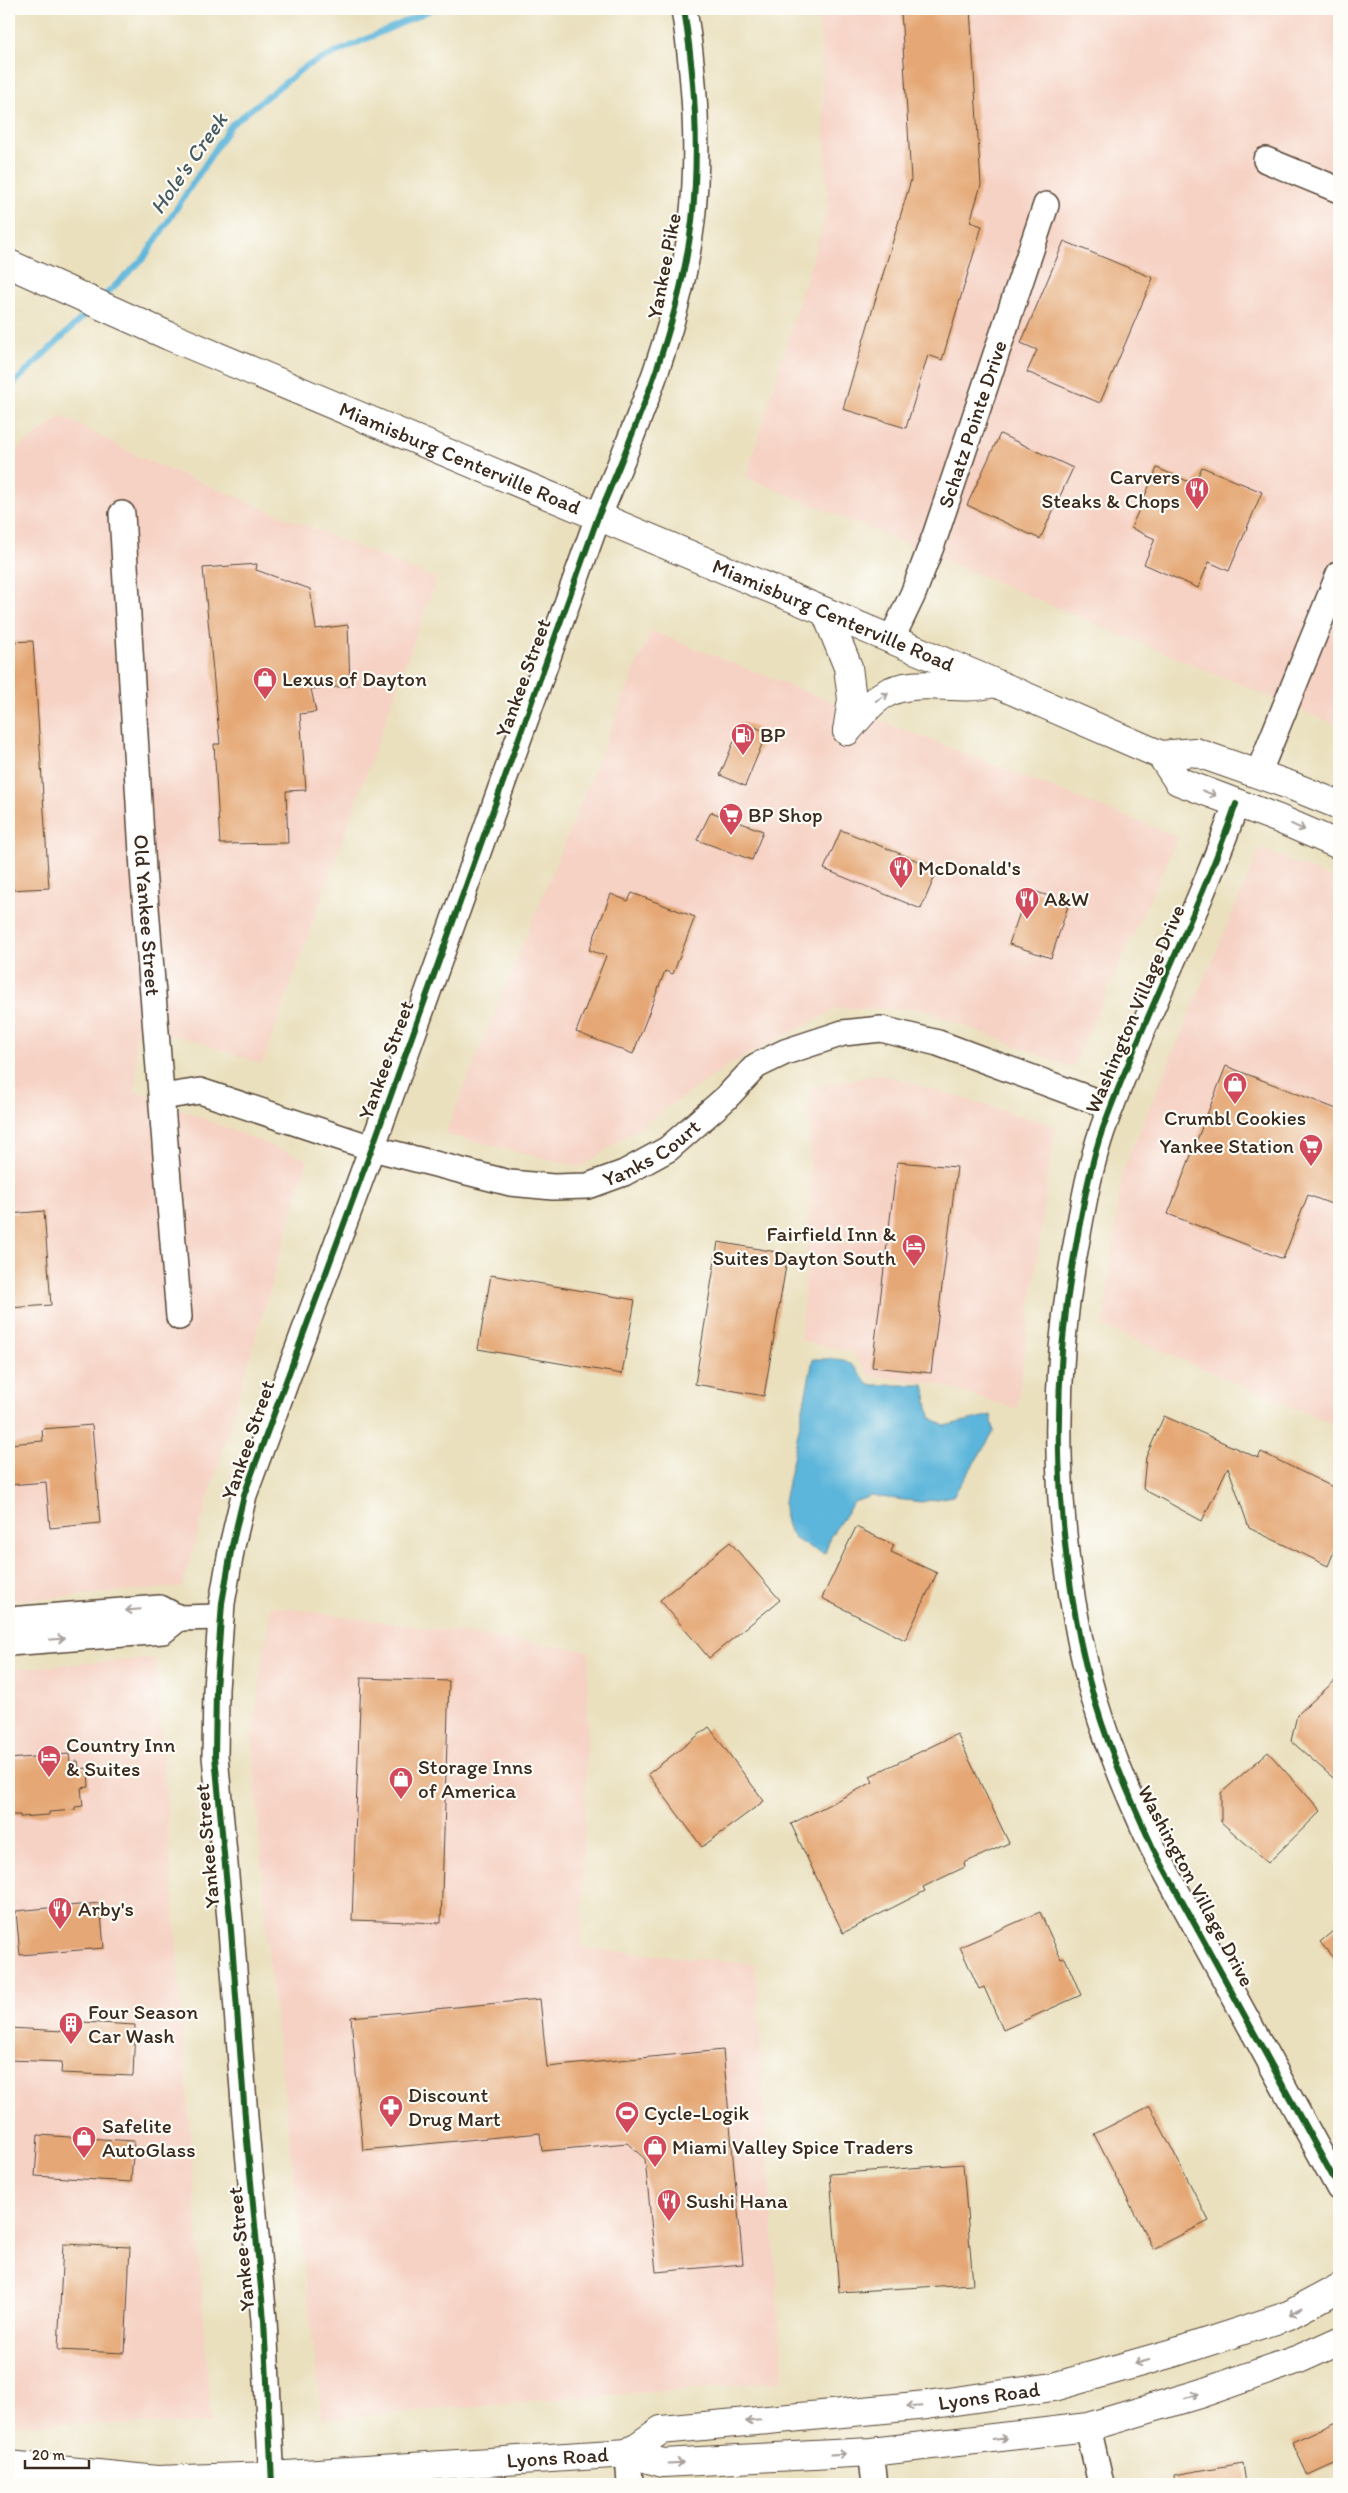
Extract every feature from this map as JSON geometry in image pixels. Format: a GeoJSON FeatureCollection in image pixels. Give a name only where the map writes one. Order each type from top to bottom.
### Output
{"type":"FeatureCollection","features":[{"type":"Feature","properties":{"kind":"main road","name":"Miamisburg Centerville Road"},"geometry":{"type":"LineString","coordinates":[[9,264],[169,336],[995,683],[1164,759],[1178,781],[1279,819],[1339,845]]}},
{"type":"Feature","properties":{"kind":"main road"},"geometry":{"type":"LineString","coordinates":[[826,613],[848,667],[852,700],[847,730],[882,695],[900,688],[943,685],[976,687],[995,683]]}},
{"type":"Feature","properties":{"kind":"main road","name":"Miamisburg Centerville Road"},"geometry":{"type":"LineString","coordinates":[[1164,759],[1194,752],[1332,802]]}},
{"type":"Feature","properties":{"kind":"main road"},"geometry":{"type":"LineString","coordinates":[[1236,804],[1245,795],[1263,796],[1285,805],[1296,806],[1332,802]]}},
{"type":"Feature","properties":{"kind":"main road","name":"Lyons Road"},"geometry":{"type":"LineString","coordinates":[[628,2453],[661,2430],[927,2404],[1053,2387],[1176,2352],[1287,2316],[1339,2288]]}},
{"type":"Feature","properties":{"kind":"main road","name":"Lyons Road"},"geometry":{"type":"LineString","coordinates":[[9,2465],[157,2480],[272,2480],[628,2453],[663,2463],[871,2452],[1088,2428],[1217,2388],[1299,2359],[1339,2341]]}},
{"type":"Feature","properties":{"kind":"street","name":"Yankee Pike"},"geometry":{"type":"LineString","coordinates":[[598,517],[634,432],[668,329],[684,265],[692,221],[696,117],[693,66],[686,17]]}},
{"type":"Feature","properties":{"kind":"street"},"geometry":{"type":"LineString","coordinates":[[1266,160],[1339,190]]}},
{"type":"Feature","properties":{"kind":"street","name":"Schatz Pointe Drive"},"geometry":{"type":"LineString","coordinates":[[891,640],[913,594],[936,536],[1046,205]]}},
{"type":"Feature","properties":{"kind":"street","name":"Old Yankee Street"},"geometry":{"type":"LineString","coordinates":[[122,514],[143,870],[178,1317]]}},
{"type":"Feature","properties":{"kind":"street","name":"Yankee Street"},"geometry":{"type":"LineString","coordinates":[[272,2480],[264,2320],[215,1756],[216,1689],[221,1617],[232,1546],[244,1495],[372,1148],[598,517]]}},
{"type":"Feature","properties":{"kind":"street"},"geometry":{"type":"LineString","coordinates":[[1258,774],[1339,574]]}},
{"type":"Feature","properties":{"kind":"street","name":"Washington Village Drive"},"geometry":{"type":"LineString","coordinates":[[1236,804],[1224,840],[1138,1038],[1102,1130],[1082,1208],[1070,1275],[1062,1342],[1058,1411],[1060,1479],[1066,1547],[1076,1614],[1090,1680],[1108,1740],[1128,1795],[1153,1848],[1339,2188]]}},
{"type":"Feature","properties":{"kind":"street","name":"Yanks Court"},"geometry":{"type":"LineString","coordinates":[[162,1097],[200,1091],[372,1148],[510,1183],[553,1187],[588,1186],[624,1174],[668,1149],[726,1098],[756,1066],[816,1040],[843,1033],[882,1028],[938,1043],[1111,1107]]}},
{"type":"Feature","properties":{"kind":"street"},"geometry":{"type":"LineString","coordinates":[[9,1620],[160,1608],[178,1618],[221,1617]]}},
{"type":"Feature","properties":{"kind":"street"},"geometry":{"type":"LineString","coordinates":[[9,1643],[163,1631],[178,1618]]}},
{"type":"Feature","properties":{"kind":"street"},"geometry":{"type":"LineString","coordinates":[[1088,2428],[1101,2484]]}},
{"type":"Feature","properties":{"kind":"street"},"geometry":{"type":"LineString","coordinates":[[871,2452],[876,2484]]}},
{"type":"Feature","properties":{"kind":"street"},"geometry":{"type":"LineString","coordinates":[[628,2453],[630,2484]]}},
{"type":"Feature","properties":{"kind":"shaded area"},"geometry":{"type":"Polygon","coordinates":[[[819,9],[1339,9],[1339,726],[746,477],[828,208],[819,9]]]}},
{"type":"Feature","properties":{"kind":"shaded area"},"geometry":{"type":"Polygon","coordinates":[[[62,416],[139,457],[436,579],[262,1064],[181,1036],[135,1035],[136,1092],[308,1160],[182,1587],[9,1601],[9,455],[62,416]]]}},
{"type":"Feature","properties":{"kind":"shaded area"},"geometry":{"type":"Polygon","coordinates":[[[651,631],[1178,837],[1072,1068],[922,1009],[838,1008],[732,1063],[581,1167],[445,1134],[651,631]]]}},
{"type":"Feature","properties":{"kind":"shaded area"},"geometry":{"type":"Polygon","coordinates":[[[1260,848],[1339,882],[1339,1427],[1103,1326],[1122,1172],[1260,848]]]}},
{"type":"Feature","properties":{"kind":"shaded area"},"geometry":{"type":"Polygon","coordinates":[[[881,1074],[1055,1126],[1017,1409],[932,1383],[870,1376],[852,1352],[801,1341],[810,1194],[810,1088],[881,1074]]]}},
{"type":"Feature","properties":{"kind":"shaded area"},"geometry":{"type":"Polygon","coordinates":[[[271,1606],[589,1651],[581,1948],[755,1964],[783,2381],[322,2419],[269,1962],[252,1737],[271,1606]]]}},
{"type":"Feature","properties":{"kind":"shaded area"},"geometry":{"type":"Polygon","coordinates":[[[156,1658],[211,2424],[9,2424],[9,1669],[156,1658]]]}},
{"type":"Feature","properties":{"kind":"water"},"geometry":{"type":"Polygon","coordinates":[[[813,1359],[846,1361],[856,1369],[869,1385],[924,1385],[930,1417],[944,1426],[991,1415],[994,1432],[953,1496],[921,1502],[871,1496],[854,1502],[830,1537],[825,1554],[793,1536],[786,1523],[784,1502],[813,1359]]]}},
{"type":"Feature","properties":{"kind":"building"},"geometry":{"type":"Polygon","coordinates":[[[970,9],[981,185],[970,222],[982,226],[942,360],[928,355],[906,428],[843,409],[911,180],[901,11],[970,9]]]}},
{"type":"Feature","properties":{"kind":"building"},"geometry":{"type":"Polygon","coordinates":[[[1064,241],[1153,278],[1100,403],[1027,372],[1037,350],[1021,343],[1064,241]]]}},
{"type":"Feature","properties":{"kind":"building"},"geometry":{"type":"Polygon","coordinates":[[[1000,434],[1073,468],[1040,539],[967,505],[1000,434]]]}},
{"type":"Feature","properties":{"kind":"building","name":"Carvers Steaks & Chops"},"geometry":{"type":"Polygon","coordinates":[[[1202,467],[1262,492],[1229,571],[1209,562],[1198,588],[1144,564],[1155,539],[1131,528],[1157,468],[1194,484],[1202,467]]]}},
{"type":"Feature","properties":{"kind":"building","name":"Lexus of Dayton"},"geometry":{"type":"Polygon","coordinates":[[[257,564],[256,570],[310,589],[316,629],[348,625],[350,686],[311,689],[316,712],[300,714],[306,790],[286,791],[288,843],[220,844],[214,744],[220,744],[203,568],[257,564]]]}},
{"type":"Feature","properties":{"kind":"building"},"geometry":{"type":"Polygon","coordinates":[[[33,641],[49,888],[9,890],[9,642],[33,641]]]}},
{"type":"Feature","properties":{"kind":"building","name":"BP"},"geometry":{"type":"Polygon","coordinates":[[[742,722],[767,732],[745,786],[720,775],[742,722]]]}},
{"type":"Feature","properties":{"kind":"building","name":"BP Shop"},"geometry":{"type":"Polygon","coordinates":[[[711,812],[763,831],[752,860],[697,840],[711,812]]]}},
{"type":"Feature","properties":{"kind":"building","name":"McDonald's"},"geometry":{"type":"Polygon","coordinates":[[[841,830],[938,869],[921,909],[824,869],[841,830]]]}},
{"type":"Feature","properties":{"kind":"building"},"geometry":{"type":"Polygon","coordinates":[[[1028,889],[1069,903],[1051,958],[1009,944],[1028,889]]]}},
{"type":"Feature","properties":{"kind":"building"},"geometry":{"type":"Polygon","coordinates":[[[632,893],[695,917],[673,974],[665,971],[633,1054],[576,1032],[606,956],[589,950],[611,894],[628,901],[632,893]]]}},
{"type":"Feature","properties":{"kind":"building"},"geometry":{"type":"Polygon","coordinates":[[[1226,1066],[1339,1110],[1339,1207],[1308,1195],[1283,1259],[1168,1214],[1226,1066]]]}},
{"type":"Feature","properties":{"kind":"building","name":"Fairfield Inn & Suites Dayton South"},"geometry":{"type":"Polygon","coordinates":[[[897,1162],[957,1167],[931,1373],[872,1367],[897,1162]]]}},
{"type":"Feature","properties":{"kind":"building"},"geometry":{"type":"Polygon","coordinates":[[[44,1211],[51,1305],[9,1308],[9,1214],[44,1211]]]}},
{"type":"Feature","properties":{"kind":"building"},"geometry":{"type":"Polygon","coordinates":[[[718,1242],[788,1254],[764,1396],[695,1384],[718,1242]]]}},
{"type":"Feature","properties":{"kind":"building"},"geometry":{"type":"Polygon","coordinates":[[[491,1275],[635,1300],[622,1374],[478,1349],[491,1275]]]}},
{"type":"Feature","properties":{"kind":"building"},"geometry":{"type":"Polygon","coordinates":[[[1164,1416],[1258,1458],[1261,1452],[1339,1490],[1339,1539],[1328,1566],[1249,1528],[1228,1467],[1202,1521],[1143,1489],[1146,1457],[1164,1416]]]}},
{"type":"Feature","properties":{"kind":"building"},"geometry":{"type":"Polygon","coordinates":[[[92,1425],[100,1523],[50,1528],[46,1482],[9,1485],[9,1444],[43,1441],[42,1429],[92,1425]]]}},
{"type":"Feature","properties":{"kind":"building"},"geometry":{"type":"Polygon","coordinates":[[[856,1527],[894,1545],[891,1552],[937,1573],[905,1640],[822,1598],[856,1527]]]}},
{"type":"Feature","properties":{"kind":"building"},"geometry":{"type":"Polygon","coordinates":[[[730,1542],[780,1600],[709,1658],[660,1600],[730,1542]]]}},
{"type":"Feature","properties":{"kind":"building"},"geometry":{"type":"Polygon","coordinates":[[[1339,1677],[1339,1783],[1291,1741],[1297,1715],[1339,1677]]]}},
{"type":"Feature","properties":{"kind":"building","name":"Storage Inns of America"},"geometry":{"type":"Polygon","coordinates":[[[361,1678],[449,1681],[441,1923],[352,1920],[361,1678]]]}},
{"type":"Feature","properties":{"kind":"building"},"geometry":{"type":"Polygon","coordinates":[[[709,1727],[764,1801],[702,1847],[648,1774],[709,1727]]]}},
{"type":"Feature","properties":{"kind":"building"},"geometry":{"type":"Polygon","coordinates":[[[957,1734],[1009,1843],[964,1863],[965,1867],[923,1887],[925,1891],[843,1933],[791,1824],[873,1782],[870,1776],[957,1734]]]}},
{"type":"Feature","properties":{"kind":"building"},"geometry":{"type":"Polygon","coordinates":[[[1268,1752],[1321,1811],[1268,1863],[1221,1822],[1221,1793],[1268,1752]]]}},
{"type":"Feature","properties":{"kind":"building","name":"Country Inn & Suites"},"geometry":{"type":"Polygon","coordinates":[[[69,1754],[70,1762],[78,1761],[79,1769],[88,1768],[89,1787],[81,1788],[83,1806],[75,1807],[75,1810],[49,1812],[49,1815],[20,1817],[20,1815],[9,1815],[9,1759],[69,1754]]]}},
{"type":"Feature","properties":{"kind":"building","name":"Arby's"},"geometry":{"type":"Polygon","coordinates":[[[100,1903],[104,1948],[20,1955],[16,1911],[100,1903]]]}},
{"type":"Feature","properties":{"kind":"building"},"geometry":{"type":"Polygon","coordinates":[[[1040,1912],[1061,1959],[1065,1958],[1081,1995],[1003,2030],[984,1987],[979,1989],[960,1947],[1040,1912]]]}},
{"type":"Feature","properties":{"kind":"building"},"geometry":{"type":"Polygon","coordinates":[[[1339,1926],[1339,1965],[1320,1942],[1339,1926]]]}},
{"type":"Feature","properties":{"kind":"building"},"geometry":{"type":"Polygon","coordinates":[[[540,1999],[547,2067],[723,2050],[743,2264],[656,2272],[645,2159],[627,2143],[542,2151],[540,2133],[363,2150],[351,2017],[540,1999]]]}},
{"type":"Feature","properties":{"kind":"building","name":"Four Season Car Wash"},"geometry":{"type":"Polygon","coordinates":[[[64,2021],[135,2025],[133,2076],[61,2073],[62,2062],[9,2060],[9,2028],[63,2031],[64,2021]]]}},
{"type":"Feature","properties":{"kind":"building"},"geometry":{"type":"Polygon","coordinates":[[[1150,2106],[1209,2221],[1153,2249],[1094,2134],[1150,2106]]]}},
{"type":"Feature","properties":{"kind":"building","name":"Safelite AutoGlass"},"geometry":{"type":"Polygon","coordinates":[[[38,2135],[134,2141],[131,2182],[35,2176],[38,2135]]]}},
{"type":"Feature","properties":{"kind":"building"},"geometry":{"type":"Polygon","coordinates":[[[963,2164],[973,2284],[839,2292],[830,2174],[963,2164]]]}},
{"type":"Feature","properties":{"kind":"building"},"geometry":{"type":"Polygon","coordinates":[[[63,2244],[130,2247],[125,2353],[58,2350],[63,2244]]]}},
{"type":"Feature","properties":{"kind":"building"},"geometry":{"type":"Polygon","coordinates":[[[1339,2421],[1339,2462],[1308,2476],[1292,2442],[1339,2421]]]}},
{"type":"Feature","properties":{"kind":"building"},"geometry":{"type":"Polygon","coordinates":[[[1243,2463],[1246,2484],[1175,2484],[1174,2475],[1243,2463]]]}},
{"type":"Feature","properties":{"kind":"waterway","name":"Hole's Creek"},"geometry":{"type":"LineString","coordinates":[[101,299],[144,258],[231,125],[306,66],[433,9]]}},
{"type":"Feature","properties":{"kind":"waterway","name":"Hole's Creek"},"geometry":{"type":"LineString","coordinates":[[9,388],[91,309]]}},
{"type":"Feature","properties":{"kind":"cycle path"},"geometry":{"type":"LineString","coordinates":[[272,2484],[264,2320],[215,1756],[216,1689],[222,1603],[232,1546],[244,1495],[372,1148],[598,517],[628,446],[668,335],[686,259],[692,221],[696,168],[693,88],[684,9]]}},
{"type":"Feature","properties":{"kind":"cycle path"},"geometry":{"type":"LineString","coordinates":[[1236,804],[1205,886],[1135,1046],[1098,1142],[1084,1201],[1067,1299],[1059,1408],[1062,1518],[1068,1572],[1089,1680],[1109,1744],[1126,1786],[1153,1848],[1339,2188]]}},
{"type":"Feature","properties":{"kind":"place","name":"Carvers Steaks & Chops"},"geometry":{"type":"Point","coordinates":[1197,510]}},
{"type":"Feature","properties":{"kind":"place","name":"Lexus of Dayton"},"geometry":{"type":"Point","coordinates":[265,700]}},
{"type":"Feature","properties":{"kind":"place","name":"BP"},"geometry":{"type":"Point","coordinates":[743,756]}},
{"type":"Feature","properties":{"kind":"place","name":"BP Shop"},"geometry":{"type":"Point","coordinates":[731,836]}},
{"type":"Feature","properties":{"kind":"place","name":"McDonald's"},"geometry":{"type":"Point","coordinates":[901,889]}},
{"type":"Feature","properties":{"kind":"place","name":"A&W"},"geometry":{"type":"Point","coordinates":[1027,920]}},
{"type":"Feature","properties":{"kind":"place","name":"Crumbl Cookies"},"geometry":{"type":"Point","coordinates":[1235,1105]}},
{"type":"Feature","properties":{"kind":"place","name":"Yankee Station"},"geometry":{"type":"Point","coordinates":[1311,1167]}},
{"type":"Feature","properties":{"kind":"place","name":"Fairfield Inn & Suites Dayton South"},"geometry":{"type":"Point","coordinates":[914,1267]}},
{"type":"Feature","properties":{"kind":"place","name":"Country Inn & Suites"},"geometry":{"type":"Point","coordinates":[49,1778]}},
{"type":"Feature","properties":{"kind":"place","name":"Storage Inns of America"},"geometry":{"type":"Point","coordinates":[401,1800]}},
{"type":"Feature","properties":{"kind":"place","name":"Arby's"},"geometry":{"type":"Point","coordinates":[60,1930]}},
{"type":"Feature","properties":{"kind":"place","name":"Four Season Car Wash"},"geometry":{"type":"Point","coordinates":[71,2045]}},
{"type":"Feature","properties":{"kind":"place","name":"Discount Drug Mart"},"geometry":{"type":"Point","coordinates":[391,2128]}},
{"type":"Feature","properties":{"kind":"place","name":"Cycle-Logik"},"geometry":{"type":"Point","coordinates":[627,2134]}},
{"type":"Feature","properties":{"kind":"place","name":"Safelite AutoGlass"},"geometry":{"type":"Point","coordinates":[84,2159]}},
{"type":"Feature","properties":{"kind":"place","name":"Miami Valley Spice Traders"},"geometry":{"type":"Point","coordinates":[655,2168]}},
{"type":"Feature","properties":{"kind":"place","name":"Sushi Hana"},"geometry":{"type":"Point","coordinates":[669,2222]}}]}
